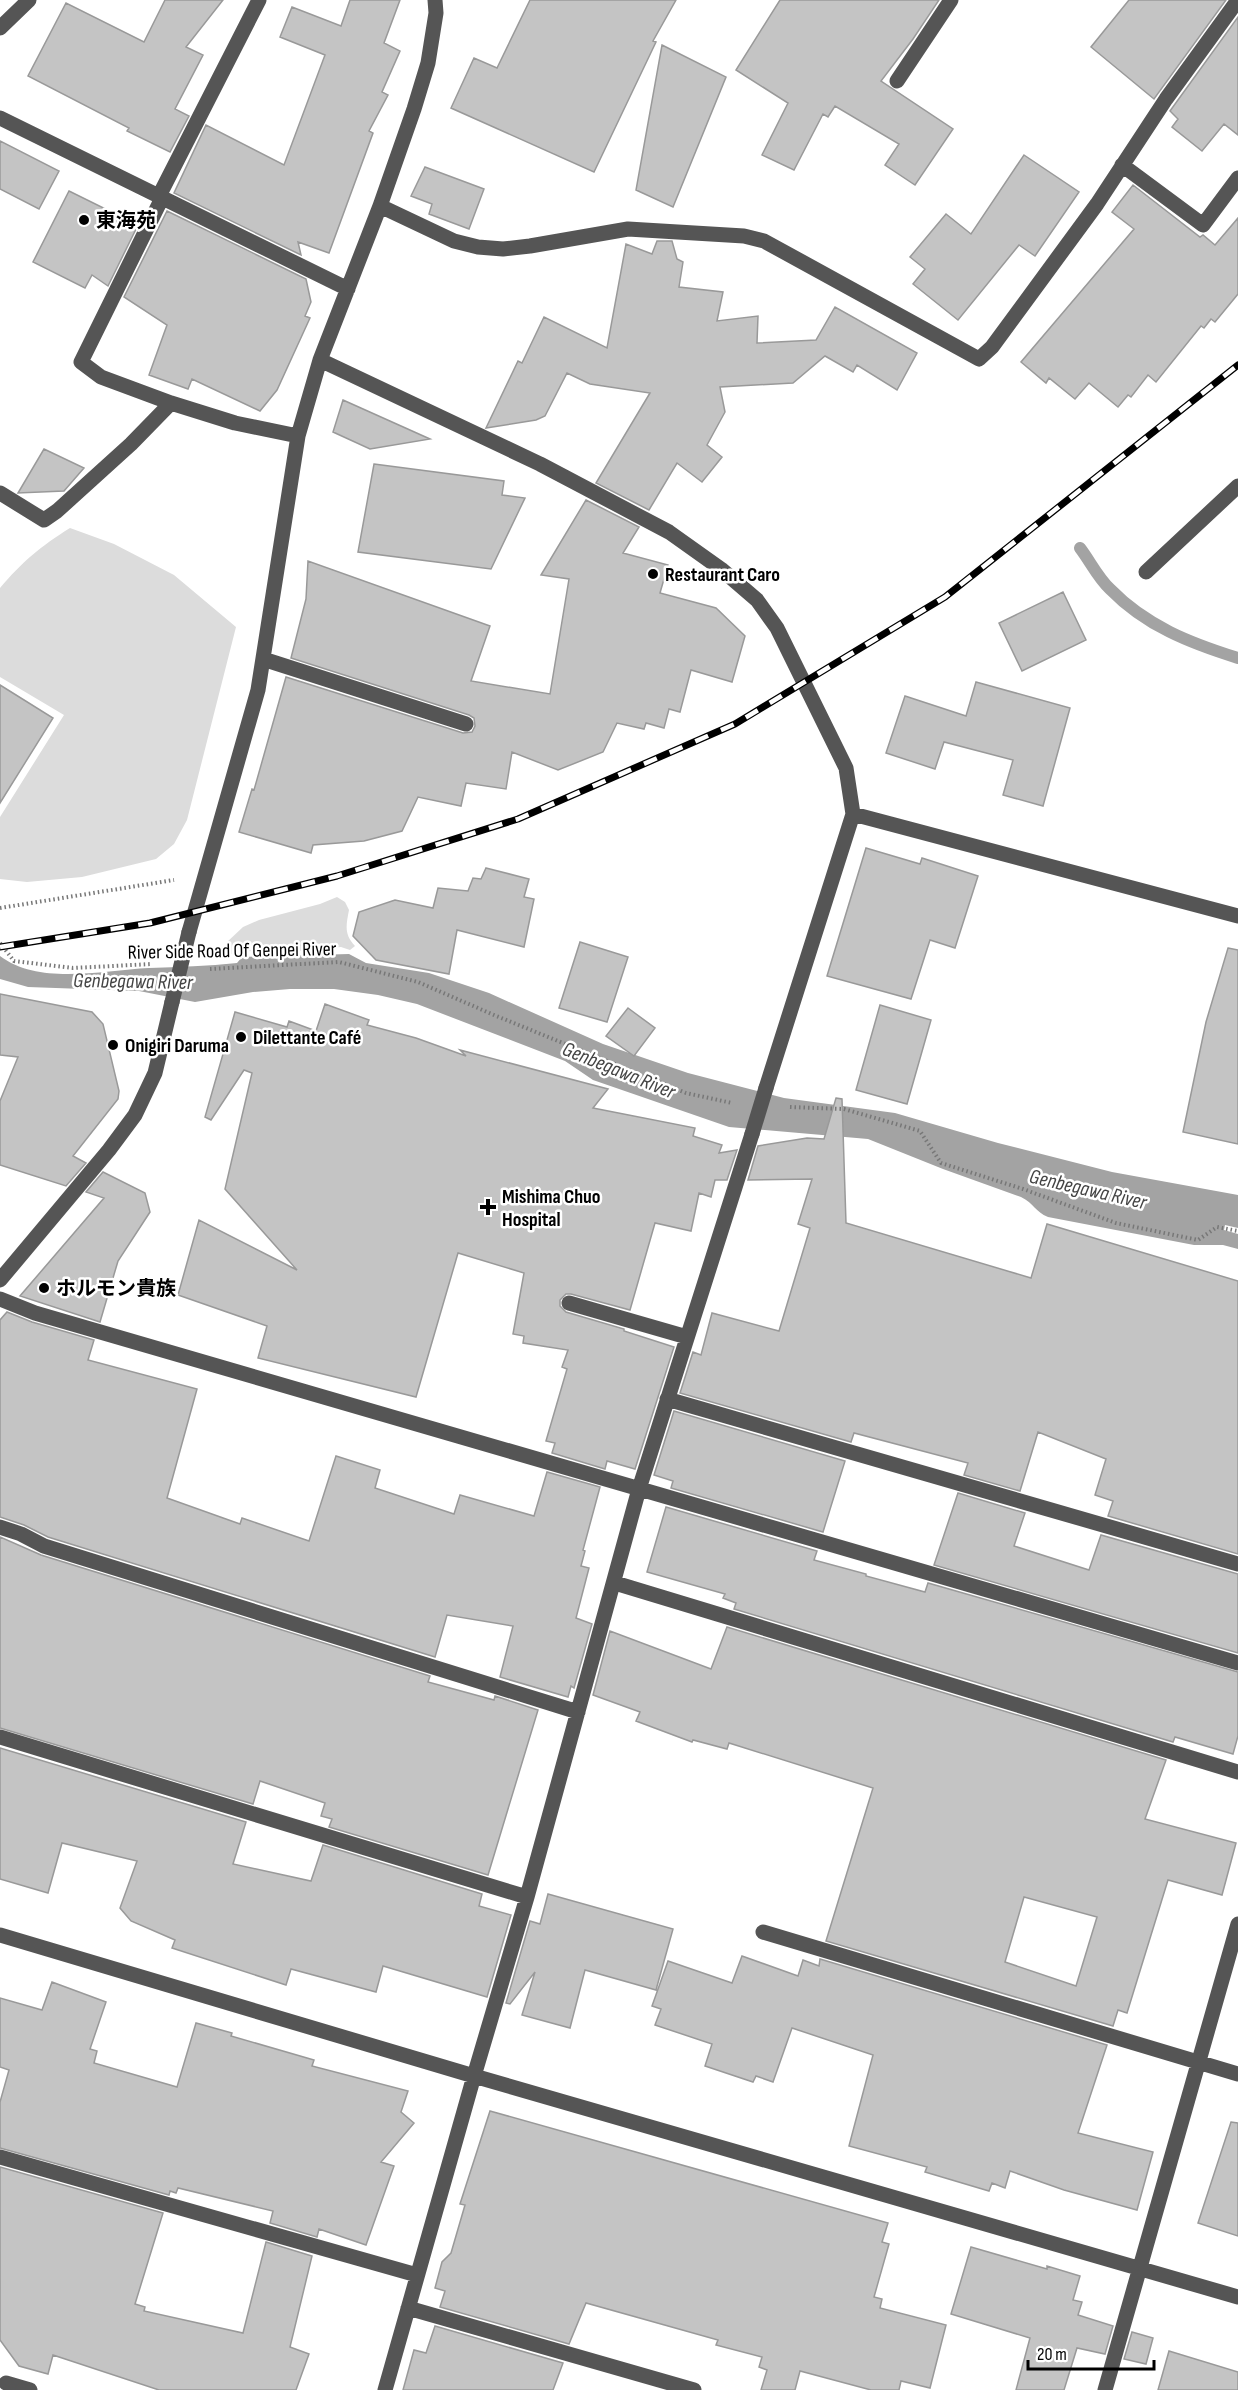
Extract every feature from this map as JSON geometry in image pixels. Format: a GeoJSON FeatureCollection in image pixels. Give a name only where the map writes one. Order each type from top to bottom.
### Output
{"type":"FeatureCollection","features":[{"type":"Feature","properties":{"kind":"street"},"geometry":{"type":"LineString","coordinates":[[0,28],[29,0]]}},
{"type":"Feature","properties":{"kind":"street"},"geometry":{"type":"LineString","coordinates":[[259,0],[160,197],[81,362],[101,377],[171,403],[236,423],[298,436]]}},
{"type":"Feature","properties":{"kind":"street"},"geometry":{"type":"LineString","coordinates":[[0,1280],[109,1150],[135,1115],[155,1073],[204,875],[258,690],[298,436],[320,360],[380,206],[428,63],[436,13],[435,0]]}},
{"type":"Feature","properties":{"kind":"street"},"geometry":{"type":"LineString","coordinates":[[380,206],[454,241],[478,247],[512,248],[628,229],[744,236],[764,241],[979,359],[992,347],[1042,279],[1166,99],[1238,0]]}},
{"type":"Feature","properties":{"kind":"street"},"geometry":{"type":"LineString","coordinates":[[897,81],[949,1]]}},
{"type":"Feature","properties":{"kind":"street"},"geometry":{"type":"LineString","coordinates":[[0,118],[348,289]]}},
{"type":"Feature","properties":{"kind":"street"},"geometry":{"type":"LineString","coordinates":[[1122,165],[1203,225],[1238,178]]}},
{"type":"Feature","properties":{"kind":"street"},"geometry":{"type":"LineString","coordinates":[[320,360],[540,464],[669,532],[739,584],[757,600],[777,628],[846,768],[853,814],[639,1488],[615,1583],[527,1897],[385,2390]]}},
{"type":"Feature","properties":{"kind":"street"},"geometry":{"type":"LineString","coordinates":[[0,493],[45,519],[57,511],[131,444],[171,403]]}},
{"type":"Feature","properties":{"kind":"street"},"geometry":{"type":"LineString","coordinates":[[1146,572],[1238,486]]}},
{"type":"Feature","properties":{"kind":"street"},"geometry":{"type":"LineString","coordinates":[[263,659],[466,724]]}},
{"type":"Feature","properties":{"kind":"street"},"geometry":{"type":"LineString","coordinates":[[853,814],[1238,916]]}},
{"type":"Feature","properties":{"kind":"street"},"geometry":{"type":"LineString","coordinates":[[0,1299],[35,1313],[1238,1663]]}},
{"type":"Feature","properties":{"kind":"street"},"geometry":{"type":"LineString","coordinates":[[569,1303],[687,1337]]}},
{"type":"Feature","properties":{"kind":"street"},"geometry":{"type":"LineString","coordinates":[[667,1400],[1238,1564]]}},
{"type":"Feature","properties":{"kind":"street"},"geometry":{"type":"LineString","coordinates":[[0,1527],[21,1534],[44,1546],[578,1712]]}},
{"type":"Feature","properties":{"kind":"street"},"geometry":{"type":"LineString","coordinates":[[615,1583],[1238,1772]]}},
{"type":"Feature","properties":{"kind":"street"},"geometry":{"type":"LineString","coordinates":[[0,1737],[527,1897]]}},
{"type":"Feature","properties":{"kind":"street"},"geometry":{"type":"LineString","coordinates":[[1105,2390],[1238,1924]]}},
{"type":"Feature","properties":{"kind":"street"},"geometry":{"type":"LineString","coordinates":[[763,1932],[1238,2074]]}},
{"type":"Feature","properties":{"kind":"street"},"geometry":{"type":"LineString","coordinates":[[0,1935],[474,2076],[1238,2297]]}},
{"type":"Feature","properties":{"kind":"street"},"geometry":{"type":"LineString","coordinates":[[0,2157],[417,2276]]}},
{"type":"Feature","properties":{"kind":"street"},"geometry":{"type":"LineString","coordinates":[[408,2308],[694,2390]]}},
{"type":"Feature","properties":{"kind":"street"},"geometry":{"type":"LineString","coordinates":[[6,2383],[30,2390]]}},
{"type":"Feature","properties":{"kind":"path"},"geometry":{"type":"LineString","coordinates":[[0,908],[204,875]]}},
{"type":"Feature","properties":{"kind":"path","name":"River Side Road Of Genpei River"},"geometry":{"type":"LineString","coordinates":[[0,943],[14,961],[73,968],[156,963]]}},
{"type":"Feature","properties":{"kind":"path","name":"River Side Road Of Genpei River"},"geometry":{"type":"LineString","coordinates":[[202,970],[339,962],[351,964],[418,982],[686,1093],[741,1105]]}},
{"type":"Feature","properties":{"kind":"path"},"geometry":{"type":"LineString","coordinates":[[780,1107],[844,1109],[920,1131],[941,1163],[1116,1223],[1198,1240],[1218,1227],[1238,1231]]}},
{"type":"Feature","properties":{"kind":"shaded area"},"geometry":{"type":"Polygon","coordinates":[[[70,528],[114,544],[174,575],[236,627],[187,820],[174,844],[156,859],[82,877],[27,882],[0,879],[0,817],[64,715],[0,677],[0,588],[32,555],[70,528]]]}},
{"type":"Feature","properties":{"kind":"shaded area"},"geometry":{"type":"Polygon","coordinates":[[[337,897],[345,902],[349,910],[347,930],[355,946],[350,950],[341,947],[287,952],[241,951],[231,954],[227,951],[226,943],[243,927],[259,920],[320,904],[337,897]]]}},
{"type":"Feature","properties":{"kind":"water","name":"Genbegawa River"},"geometry":{"type":"Polygon","coordinates":[[[349,954],[366,963],[429,973],[489,993],[603,1044],[688,1073],[784,1098],[895,1113],[998,1143],[1112,1172],[1238,1195],[1238,1228],[1225,1225],[1224,1230],[1238,1234],[1238,1249],[1223,1245],[1194,1245],[1048,1217],[1021,1197],[868,1139],[729,1127],[593,1080],[565,1061],[417,1004],[378,995],[334,989],[290,989],[253,992],[195,1002],[139,991],[28,987],[0,979],[0,956],[34,971],[72,974],[237,963],[242,957],[349,954]]]}},
{"type":"Feature","properties":{"kind":"building"},"geometry":{"type":"Polygon","coordinates":[[[165,0],[223,0],[186,47],[203,55],[175,109],[189,116],[170,152],[127,131],[129,128],[28,76],[66,3],[144,42],[165,0]]]}},
{"type":"Feature","properties":{"kind":"building"},"geometry":{"type":"Polygon","coordinates":[[[350,0],[400,0],[384,43],[400,51],[382,92],[388,95],[369,131],[373,133],[329,253],[298,242],[301,255],[174,193],[206,125],[284,165],[325,55],[280,37],[292,7],[341,26],[350,0]]]}},
{"type":"Feature","properties":{"kind":"building"},"geometry":{"type":"Polygon","coordinates":[[[530,0],[676,0],[653,41],[656,42],[594,172],[451,108],[474,58],[497,68],[530,0]]]}},
{"type":"Feature","properties":{"kind":"building"},"geometry":{"type":"Polygon","coordinates":[[[780,0],[939,0],[881,81],[953,129],[915,185],[885,165],[899,144],[835,106],[828,117],[823,114],[794,170],[762,155],[788,103],[736,70],[780,0]]]}},
{"type":"Feature","properties":{"kind":"building"},"geometry":{"type":"Polygon","coordinates":[[[1129,0],[1226,0],[1154,99],[1091,47],[1129,0]]]}},
{"type":"Feature","properties":{"kind":"building"},"geometry":{"type":"Polygon","coordinates":[[[1238,17],[1238,135],[1224,124],[1202,151],[1172,127],[1178,119],[1170,111],[1238,17]]]}},
{"type":"Feature","properties":{"kind":"building"},"geometry":{"type":"Polygon","coordinates":[[[662,45],[726,77],[673,207],[636,190],[662,45]]]}},
{"type":"Feature","properties":{"kind":"building"},"geometry":{"type":"Polygon","coordinates":[[[0,141],[59,171],[39,209],[0,189],[0,141]]]}},
{"type":"Feature","properties":{"kind":"building"},"geometry":{"type":"Polygon","coordinates":[[[1024,155],[1079,192],[1035,256],[1019,245],[958,320],[913,284],[925,269],[910,257],[946,214],[971,234],[1024,155]]]}},
{"type":"Feature","properties":{"kind":"building"},"geometry":{"type":"Polygon","coordinates":[[[425,167],[484,189],[469,229],[429,214],[432,204],[411,196],[425,167]]]}},
{"type":"Feature","properties":{"kind":"building"},"geometry":{"type":"Polygon","coordinates":[[[1133,185],[1200,237],[1203,235],[1215,245],[1238,218],[1238,294],[1215,322],[1211,319],[1204,328],[1201,326],[1156,382],[1148,375],[1131,397],[1128,395],[1118,407],[1089,383],[1075,399],[1049,378],[1046,383],[1021,362],[1134,229],[1112,212],[1133,185]]]}},
{"type":"Feature","properties":{"kind":"building"},"geometry":{"type":"Polygon","coordinates":[[[69,191],[138,225],[108,286],[92,275],[85,288],[33,262],[69,191]]]}},
{"type":"Feature","properties":{"kind":"building"},"geometry":{"type":"Polygon","coordinates":[[[167,211],[306,279],[311,302],[305,316],[310,318],[277,390],[260,411],[192,379],[188,389],[149,375],[167,325],[124,297],[167,211]]]}},
{"type":"Feature","properties":{"kind":"building"},"geometry":{"type":"Polygon","coordinates":[[[657,241],[672,241],[677,259],[683,262],[679,287],[723,292],[717,321],[758,316],[757,343],[816,340],[835,307],[917,353],[897,390],[857,365],[853,372],[825,356],[793,383],[720,387],[725,412],[707,445],[722,457],[702,482],[677,463],[649,510],[596,483],[650,393],[590,384],[567,373],[545,416],[536,420],[486,428],[518,361],[522,363],[544,317],[607,348],[626,244],[652,254],[657,241]]]}},
{"type":"Feature","properties":{"kind":"building"},"geometry":{"type":"Polygon","coordinates":[[[343,400],[430,439],[370,449],[333,432],[343,400]]]}},
{"type":"Feature","properties":{"kind":"building"},"geometry":{"type":"Polygon","coordinates":[[[44,449],[84,468],[64,491],[18,493],[44,449]]]}},
{"type":"Feature","properties":{"kind":"building"},"geometry":{"type":"Polygon","coordinates":[[[374,464],[504,481],[502,495],[525,498],[491,569],[358,552],[374,464]]]}},
{"type":"Feature","properties":{"kind":"building"},"geometry":{"type":"Polygon","coordinates":[[[586,500],[639,527],[623,553],[668,565],[660,593],[716,608],[745,636],[732,682],[691,670],[680,712],[669,709],[664,728],[646,723],[644,729],[617,723],[603,752],[558,770],[512,752],[506,789],[466,783],[461,806],[418,797],[402,831],[364,841],[313,845],[311,853],[239,832],[252,789],[254,790],[286,677],[463,733],[472,732],[475,726],[474,718],[469,715],[291,658],[306,599],[308,561],[490,626],[471,681],[550,694],[569,579],[541,575],[586,500]]]}},
{"type":"Feature","properties":{"kind":"building"},"geometry":{"type":"Polygon","coordinates":[[[1063,592],[1086,640],[1022,671],[999,623],[1063,592]]]}},
{"type":"Feature","properties":{"kind":"building"},"geometry":{"type":"Polygon","coordinates":[[[976,682],[1070,708],[1043,806],[1003,795],[1013,760],[944,742],[935,769],[886,753],[905,696],[966,716],[976,682]]]}},
{"type":"Feature","properties":{"kind":"building"},"geometry":{"type":"Polygon","coordinates":[[[0,685],[53,718],[0,803],[0,685]]]}},
{"type":"Feature","properties":{"kind":"building"},"geometry":{"type":"Polygon","coordinates":[[[866,848],[920,864],[922,858],[978,876],[955,948],[930,940],[911,999],[827,976],[866,848]]]}},
{"type":"Feature","properties":{"kind":"building"},"geometry":{"type":"Polygon","coordinates":[[[486,868],[529,879],[524,897],[534,899],[524,947],[457,930],[449,974],[376,960],[353,936],[359,912],[395,900],[433,908],[438,888],[468,891],[473,878],[481,879],[486,868]]]}},
{"type":"Feature","properties":{"kind":"building"},"geometry":{"type":"Polygon","coordinates":[[[580,942],[628,957],[607,1022],[559,1008],[580,942]]]}},
{"type":"Feature","properties":{"kind":"building"},"geometry":{"type":"Polygon","coordinates":[[[1228,948],[1238,950],[1238,1144],[1183,1132],[1206,1022],[1228,948]]]}},
{"type":"Feature","properties":{"kind":"building"},"geometry":{"type":"Polygon","coordinates":[[[0,994],[92,1012],[103,1024],[119,1091],[118,1099],[73,1156],[86,1163],[66,1186],[0,1165],[0,1101],[18,1057],[0,1055],[0,994]]]}},
{"type":"Feature","properties":{"kind":"building"},"geometry":{"type":"Polygon","coordinates":[[[325,1004],[369,1020],[367,1025],[416,1038],[466,1056],[460,1050],[608,1089],[593,1108],[695,1128],[693,1136],[722,1145],[719,1153],[737,1150],[727,1180],[715,1180],[711,1197],[699,1193],[691,1231],[655,1223],[630,1310],[571,1294],[566,1294],[560,1300],[560,1306],[566,1312],[674,1347],[635,1469],[607,1461],[605,1469],[552,1453],[555,1443],[546,1441],[567,1369],[562,1367],[568,1350],[523,1343],[524,1336],[513,1334],[524,1273],[458,1253],[416,1397],[258,1358],[267,1326],[178,1295],[199,1220],[297,1270],[225,1189],[252,1073],[244,1070],[211,1120],[205,1117],[235,1012],[287,1027],[289,1021],[316,1031],[325,1004]]]}},
{"type":"Feature","properties":{"kind":"building"},"geometry":{"type":"Polygon","coordinates":[[[880,1005],[931,1020],[907,1104],[856,1090],[880,1005]]]}},
{"type":"Feature","properties":{"kind":"building"},"geometry":{"type":"Polygon","coordinates":[[[628,1008],[655,1028],[634,1056],[606,1036],[628,1008]]]}},
{"type":"Feature","properties":{"kind":"building"},"geometry":{"type":"Polygon","coordinates":[[[836,1098],[842,1099],[846,1223],[1031,1278],[1047,1224],[1238,1281],[1238,1554],[1108,1516],[1113,1501],[1095,1495],[1106,1459],[1038,1432],[1020,1491],[964,1475],[968,1463],[854,1433],[851,1442],[680,1393],[693,1352],[701,1355],[712,1313],[779,1331],[810,1228],[798,1224],[812,1179],[748,1180],[758,1146],[807,1138],[824,1139],[836,1098]]]}},
{"type":"Feature","properties":{"kind":"building"},"geometry":{"type":"Polygon","coordinates":[[[103,1172],[145,1193],[150,1212],[118,1261],[100,1322],[20,1296],[104,1198],[86,1192],[103,1172]]]}},
{"type":"Feature","properties":{"kind":"building"},"geometry":{"type":"Polygon","coordinates":[[[7,1312],[32,1322],[94,1340],[88,1360],[197,1389],[167,1498],[240,1524],[242,1518],[309,1541],[336,1456],[380,1470],[375,1488],[454,1514],[460,1495],[534,1516],[547,1472],[600,1487],[583,1550],[585,1551],[581,1566],[589,1568],[576,1618],[592,1624],[574,1688],[571,1686],[568,1697],[500,1677],[513,1626],[447,1615],[435,1657],[48,1537],[24,1525],[0,1517],[0,1320],[7,1312]]]}},
{"type":"Feature","properties":{"kind":"building"},"geometry":{"type":"Polygon","coordinates":[[[674,1411],[845,1461],[823,1532],[671,1488],[673,1481],[654,1475],[674,1411]]]}},
{"type":"Feature","properties":{"kind":"building"},"geometry":{"type":"Polygon","coordinates":[[[958,1493],[1025,1513],[1014,1546],[1089,1570],[1101,1535],[1238,1574],[1238,1653],[934,1565],[958,1493]]]}},
{"type":"Feature","properties":{"kind":"building"},"geometry":{"type":"Polygon","coordinates":[[[666,1507],[817,1551],[814,1560],[866,1574],[866,1576],[925,1592],[928,1583],[1238,1672],[1238,1736],[1233,1754],[1175,1737],[1173,1742],[734,1609],[736,1603],[723,1598],[725,1594],[647,1572],[666,1507]]]}},
{"type":"Feature","properties":{"kind":"building"},"geometry":{"type":"Polygon","coordinates":[[[0,1537],[41,1555],[430,1676],[428,1682],[494,1700],[495,1696],[538,1710],[488,1875],[329,1827],[332,1819],[321,1816],[325,1803],[260,1781],[253,1804],[0,1728],[0,1537]]]}},
{"type":"Feature","properties":{"kind":"building"},"geometry":{"type":"Polygon","coordinates":[[[727,1627],[1166,1760],[1145,1819],[1236,1843],[1222,1895],[1168,1880],[1127,2013],[1118,2010],[1113,2026],[826,1941],[873,1788],[729,1743],[727,1749],[693,1740],[692,1742],[636,1721],[640,1712],[593,1695],[610,1631],[711,1669],[727,1627]],[[1024,1897],[1005,1962],[1076,1986],[1097,1917],[1024,1897]]]}},
{"type":"Feature","properties":{"kind":"building"},"geometry":{"type":"Polygon","coordinates":[[[0,1748],[246,1822],[233,1864],[311,1881],[323,1845],[482,1894],[479,1906],[511,1915],[487,1997],[383,1966],[376,1992],[291,1969],[286,1985],[172,1948],[175,1940],[131,1921],[120,1908],[137,1861],[62,1843],[48,1893],[0,1879],[0,1748]]]}},
{"type":"Feature","properties":{"kind":"building"},"geometry":{"type":"Polygon","coordinates":[[[548,1894],[673,1929],[656,1990],[585,1970],[570,2028],[522,2015],[535,1972],[510,2004],[506,2003],[530,1921],[540,1924],[548,1894]]]}},
{"type":"Feature","properties":{"kind":"building"},"geometry":{"type":"Polygon","coordinates":[[[742,1956],[798,1976],[803,1960],[819,1966],[820,1959],[1107,2045],[1078,2133],[1153,2152],[1137,2210],[1064,2190],[1010,2171],[1005,2188],[992,2183],[989,2191],[925,2172],[927,2167],[849,2146],[873,2055],[792,2028],[773,2082],[756,2076],[753,2082],[705,2066],[712,2044],[655,2025],[661,2009],[652,2006],[668,1961],[732,1983],[742,1956]]]}},
{"type":"Feature","properties":{"kind":"building"},"geometry":{"type":"Polygon","coordinates":[[[52,1982],[106,2002],[90,2049],[97,2051],[94,2063],[177,2087],[196,2023],[232,2033],[231,2036],[314,2060],[312,2066],[408,2091],[401,2112],[414,2123],[381,2162],[394,2166],[366,2245],[319,2229],[317,2237],[270,2223],[273,2211],[178,2188],[176,2193],[170,2191],[169,2195],[0,2148],[0,2102],[9,2070],[0,2067],[0,1998],[42,2010],[52,1982]]]}},
{"type":"Feature","properties":{"kind":"building"},"geometry":{"type":"Polygon","coordinates":[[[490,2111],[888,2223],[882,2242],[889,2244],[874,2297],[882,2299],[880,2308],[946,2325],[930,2388],[901,2381],[899,2390],[871,2390],[800,2371],[795,2390],[761,2390],[767,2370],[759,2367],[762,2357],[716,2345],[718,2340],[586,2303],[569,2344],[440,2307],[445,2291],[435,2288],[442,2262],[451,2253],[465,2205],[460,2204],[490,2111]]]}},
{"type":"Feature","properties":{"kind":"building"},"geometry":{"type":"Polygon","coordinates":[[[1231,2122],[1238,2123],[1238,2236],[1198,2223],[1231,2122]]]}},
{"type":"Feature","properties":{"kind":"building"},"geometry":{"type":"Polygon","coordinates":[[[0,2167],[163,2213],[135,2304],[145,2307],[144,2311],[243,2333],[266,2242],[312,2256],[290,2347],[309,2354],[296,2390],[159,2390],[53,2355],[48,2374],[19,2366],[0,2340],[0,2167]]]}},
{"type":"Feature","properties":{"kind":"building"},"geometry":{"type":"Polygon","coordinates":[[[971,2247],[1080,2276],[1073,2300],[1082,2302],[1078,2315],[1113,2326],[1105,2354],[1077,2348],[1064,2390],[1016,2390],[1030,2338],[951,2314],[971,2247]]]}},
{"type":"Feature","properties":{"kind":"building"},"geometry":{"type":"Polygon","coordinates":[[[435,2326],[563,2363],[553,2390],[403,2390],[414,2350],[426,2353],[435,2326]]]}},
{"type":"Feature","properties":{"kind":"building"},"geometry":{"type":"Polygon","coordinates":[[[1132,2332],[1153,2338],[1146,2364],[1124,2359],[1132,2332]]]}},
{"type":"Feature","properties":{"kind":"building"},"geometry":{"type":"Polygon","coordinates":[[[1169,2351],[1238,2372],[1238,2390],[1158,2390],[1169,2351]]]}},
{"type":"Feature","properties":{"kind":"waterway"},"geometry":{"type":"LineString","coordinates":[[1080,548],[1106,585],[1138,613],[1170,632],[1238,658]]}},
{"type":"Feature","properties":{"kind":"railway"},"geometry":{"type":"LineString","coordinates":[[0,947],[150,923],[337,876],[518,819],[735,724],[945,597],[1238,365]]}},
{"type":"Feature","properties":{"kind":"place","name":"東海苑"},"geometry":{"type":"Point","coordinates":[84,220]}},
{"type":"Feature","properties":{"kind":"place","name":"Restaurant Caro"},"geometry":{"type":"Point","coordinates":[653,574]}},
{"type":"Feature","properties":{"kind":"place","name":"Dilettante Café"},"geometry":{"type":"Point","coordinates":[241,1037]}},
{"type":"Feature","properties":{"kind":"place","name":"Onigiri Daruma"},"geometry":{"type":"Point","coordinates":[113,1045]}},
{"type":"Feature","properties":{"kind":"place","name":"Mishima Chuo Hospital"},"geometry":{"type":"Point","coordinates":[488,1207]}},
{"type":"Feature","properties":{"kind":"place","name":"ホルモン貴族"},"geometry":{"type":"Point","coordinates":[44,1288]}}]}
